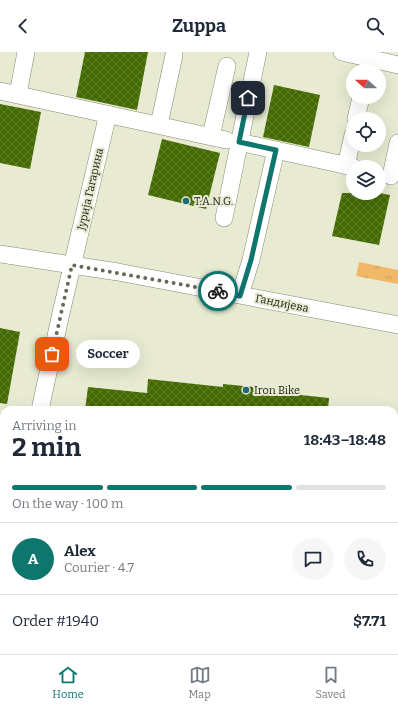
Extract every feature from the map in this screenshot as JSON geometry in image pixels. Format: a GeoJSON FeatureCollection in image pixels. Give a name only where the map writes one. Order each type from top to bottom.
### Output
{"type":"FeatureCollection","features":[{"type":"Feature","properties":{"kind":"street"},"geometry":{"type":"LineString","coordinates":[[18,94],[26,52]]}},
{"type":"Feature","properties":{"kind":"street"},"geometry":{"type":"LineString","coordinates":[[225,139],[258,52]]}},
{"type":"Feature","properties":{"kind":"street"},"geometry":{"type":"LineString","coordinates":[[342,52],[398,65]]}},
{"type":"Feature","properties":{"kind":"street"},"geometry":{"type":"LineString","coordinates":[[159,125],[174,55]]}},
{"type":"Feature","properties":{"kind":"street"},"geometry":{"type":"LineString","coordinates":[[224,218],[227,66]]}},
{"type":"Feature","properties":{"kind":"street"},"geometry":{"type":"LineString","coordinates":[[0,90],[346,166]]}},
{"type":"Feature","properties":{"kind":"street","name":"Јурија Гагарина"},"geometry":{"type":"LineString","coordinates":[[72,265],[108,114]]}},
{"type":"Feature","properties":{"kind":"street"},"geometry":{"type":"LineString","coordinates":[[389,175],[398,143]]}},
{"type":"Feature","properties":{"kind":"street"},"geometry":{"type":"LineString","coordinates":[[240,296],[251,260],[276,150]]}},
{"type":"Feature","properties":{"kind":"street","name":"Гандијева"},"geometry":{"type":"LineString","coordinates":[[0,254],[72,265],[398,325]]}},
{"type":"Feature","properties":{"kind":"street"},"geometry":{"type":"LineString","coordinates":[[41,406],[72,265]]}},
{"type":"Feature","properties":{"kind":"green space"},"geometry":{"type":"Polygon","coordinates":[[[359,262],[398,270],[398,284],[356,276],[359,262]]]}},
{"type":"Feature","properties":{"kind":"building"},"geometry":{"type":"Polygon","coordinates":[[[85,52],[148,52],[137,110],[76,97],[85,52]]]}},
{"type":"Feature","properties":{"kind":"building"},"geometry":{"type":"Polygon","coordinates":[[[274,85],[320,95],[309,147],[263,137],[274,85]]]}},
{"type":"Feature","properties":{"kind":"building"},"geometry":{"type":"Polygon","coordinates":[[[0,104],[41,112],[30,169],[0,163],[0,104]]]}},
{"type":"Feature","properties":{"kind":"building"},"geometry":{"type":"Polygon","coordinates":[[[162,139],[220,153],[206,209],[148,195],[162,139]]]}},
{"type":"Feature","properties":{"kind":"building"},"geometry":{"type":"Polygon","coordinates":[[[342,193],[346,193],[346,200],[386,200],[386,194],[390,195],[379,245],[332,236],[342,193]]]}},
{"type":"Feature","properties":{"kind":"building"},"geometry":{"type":"Polygon","coordinates":[[[0,328],[20,332],[7,404],[0,403],[0,328]]]}},
{"type":"Feature","properties":{"kind":"building"},"geometry":{"type":"Polygon","coordinates":[[[148,379],[223,387],[223,384],[254,387],[253,390],[329,398],[328,406],[86,406],[88,387],[147,393],[148,379]]]}},
{"type":"Feature","properties":{"kind":"way so far"},"geometry":{"type":"LineString","coordinates":[[52,354],[72,265],[218,291]]}},
{"type":"Feature","properties":{"kind":"place","name":"T.A.N.G."},"geometry":{"type":"Point","coordinates":[186,201]}},
{"type":"Feature","properties":{"kind":"place","name":"Soccer"},"geometry":{"type":"Point","coordinates":[52,354]}},
{"type":"Feature","properties":{"kind":"place","name":"Iron Bike"},"geometry":{"type":"Point","coordinates":[246,390]}},
{"type":"Feature","properties":{"kind":"route"},"geometry":{"type":"LineString","coordinates":[[218,291],[240,296],[251,260],[276,150],[239,142],[248,98]]}}]}
